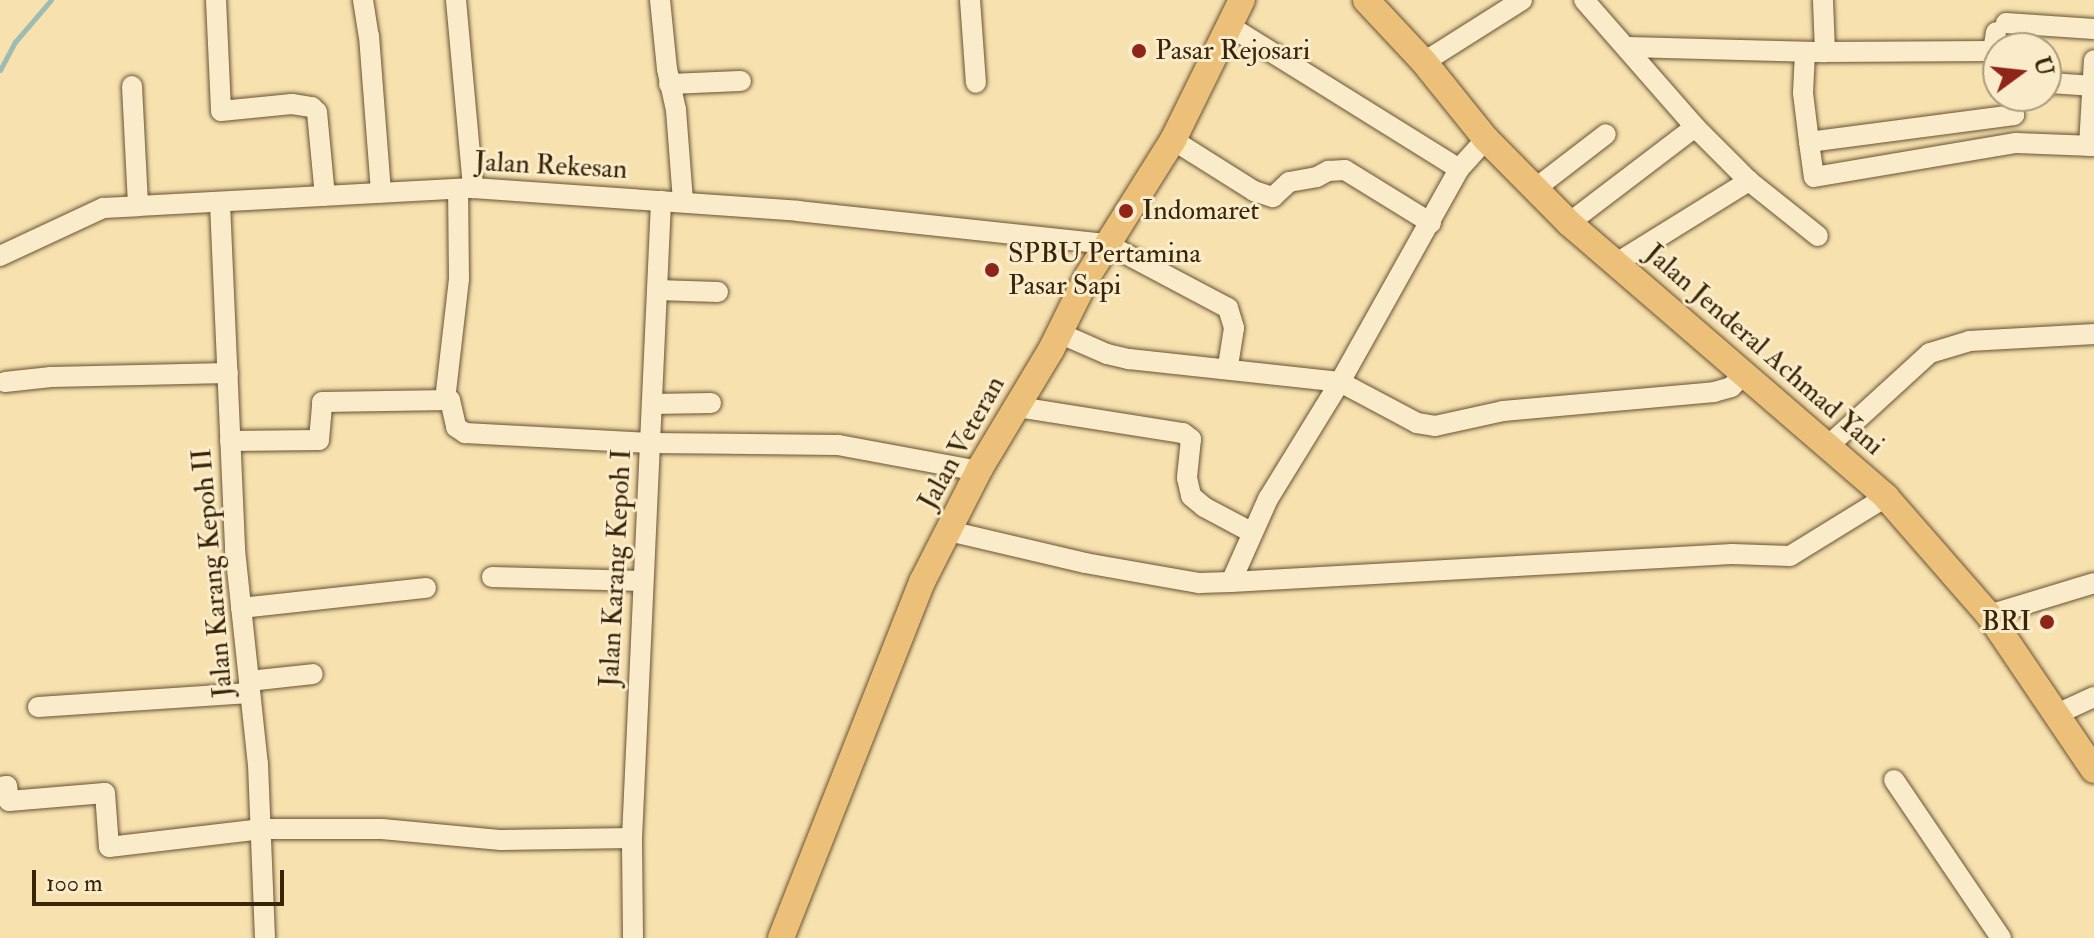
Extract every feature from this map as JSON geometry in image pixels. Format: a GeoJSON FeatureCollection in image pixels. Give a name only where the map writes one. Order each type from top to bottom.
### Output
{"type":"FeatureCollection","features":[{"type":"Feature","properties":{"kind":"main road","name":"Jalan Veteran"},"geometry":{"type":"LineString","coordinates":[[781,938],[922,582],[978,471],[1018,407],[1107,244],[1173,140],[1242,0]]}},
{"type":"Feature","properties":{"kind":"main road","name":"Jalan Jenderal Achmad Yani"},"geometry":{"type":"LineString","coordinates":[[1366,0],[1424,62],[1486,139],[1569,223],[1886,497],[1989,615],[2094,770]]}},
{"type":"Feature","properties":{"kind":"street"},"geometry":{"type":"LineString","coordinates":[[216,0],[221,111],[292,104],[312,107],[319,124],[325,196]]}},
{"type":"Feature","properties":{"kind":"street"},"geometry":{"type":"LineString","coordinates":[[363,0],[369,36],[381,193]]}},
{"type":"Feature","properties":{"kind":"street"},"geometry":{"type":"LineString","coordinates":[[445,400],[466,188],[456,0]]}},
{"type":"Feature","properties":{"kind":"street"},"geometry":{"type":"LineString","coordinates":[[660,0],[669,84],[676,110],[683,202]]}},
{"type":"Feature","properties":{"kind":"street"},"geometry":{"type":"LineString","coordinates":[[970,0],[976,83]]}},
{"type":"Feature","properties":{"kind":"street"},"geometry":{"type":"LineString","coordinates":[[1584,0],[1695,127],[1749,181],[1818,236]]}},
{"type":"Feature","properties":{"kind":"street"},"geometry":{"type":"LineString","coordinates":[[1823,0],[1815,52],[1803,93],[1814,177],[2016,143],[2064,154],[2092,146],[2094,60]]}},
{"type":"Feature","properties":{"kind":"street"},"geometry":{"type":"LineString","coordinates":[[1424,62],[1516,2]]}},
{"type":"Feature","properties":{"kind":"street"},"geometry":{"type":"LineString","coordinates":[[1228,25],[1459,169]]}},
{"type":"Feature","properties":{"kind":"street"},"geometry":{"type":"LineString","coordinates":[[1628,47],[1815,52],[1993,51],[2001,27],[2094,29]]}},
{"type":"Feature","properties":{"kind":"street"},"geometry":{"type":"LineString","coordinates":[[669,84],[741,81]]}},
{"type":"Feature","properties":{"kind":"street"},"geometry":{"type":"LineString","coordinates":[[2062,84],[2093,86]]}},
{"type":"Feature","properties":{"kind":"street"},"geometry":{"type":"LineString","coordinates":[[132,86],[138,206]]}},
{"type":"Feature","properties":{"kind":"street"},"geometry":{"type":"LineString","coordinates":[[1809,142],[2014,115]]}},
{"type":"Feature","properties":{"kind":"street"},"geometry":{"type":"LineString","coordinates":[[1569,223],[1695,127]]}},
{"type":"Feature","properties":{"kind":"street"},"geometry":{"type":"LineString","coordinates":[[1536,188],[1606,134]]}},
{"type":"Feature","properties":{"kind":"street"},"geometry":{"type":"LineString","coordinates":[[1231,582],[1251,532],[1340,382],[1459,169],[1486,139]]}},
{"type":"Feature","properties":{"kind":"street"},"geometry":{"type":"LineString","coordinates":[[1173,140],[1254,191],[1273,197],[1289,182],[1317,177],[1328,171],[1345,170],[1431,223]]}},
{"type":"Feature","properties":{"kind":"street"},"geometry":{"type":"LineString","coordinates":[[1615,264],[1749,181]]}},
{"type":"Feature","properties":{"kind":"street","name":"Jalan Rekesan"},"geometry":{"type":"LineString","coordinates":[[0,256],[103,208],[466,188],[903,221],[1107,244]]}},
{"type":"Feature","properties":{"kind":"street","name":"Jalan Karang Kepoh I"},"geometry":{"type":"LineString","coordinates":[[633,938],[632,838],[661,201]]}},
{"type":"Feature","properties":{"kind":"street","name":"Jalan Karang Kepoh II"},"geometry":{"type":"LineString","coordinates":[[220,203],[230,441],[241,608],[262,829],[265,938]]}},
{"type":"Feature","properties":{"kind":"street"},"geometry":{"type":"LineString","coordinates":[[1107,244],[1228,308],[1234,328],[1228,367]]}},
{"type":"Feature","properties":{"kind":"street"},"geometry":{"type":"LineString","coordinates":[[657,290],[718,292]]}},
{"type":"Feature","properties":{"kind":"street"},"geometry":{"type":"LineString","coordinates":[[1059,333],[1095,350],[1129,359],[1228,367],[1340,382],[1417,423],[1442,426],[1503,411],[1714,392],[1731,387],[1744,375]]}},
{"type":"Feature","properties":{"kind":"street"},"geometry":{"type":"LineString","coordinates":[[1828,446],[1930,353],[1970,341],[2094,334]]}},
{"type":"Feature","properties":{"kind":"street"},"geometry":{"type":"LineString","coordinates":[[5,382],[51,377],[228,373]]}},
{"type":"Feature","properties":{"kind":"street"},"geometry":{"type":"LineString","coordinates":[[230,441],[319,440],[320,404],[325,402],[445,400],[452,401],[456,427],[465,433],[650,443],[838,445],[978,471]]}},
{"type":"Feature","properties":{"kind":"street"},"geometry":{"type":"LineString","coordinates":[[652,404],[711,403]]}},
{"type":"Feature","properties":{"kind":"street"},"geometry":{"type":"LineString","coordinates":[[1018,407],[1183,433],[1191,439],[1187,478],[1193,499],[1251,532]]}},
{"type":"Feature","properties":{"kind":"street"},"geometry":{"type":"LineString","coordinates":[[949,531],[1099,565],[1199,583],[1231,582],[1732,554],[1790,556],[1886,497]]}},
{"type":"Feature","properties":{"kind":"street"},"geometry":{"type":"LineString","coordinates":[[492,577],[643,581]]}},
{"type":"Feature","properties":{"kind":"street"},"geometry":{"type":"LineString","coordinates":[[1989,615],[2094,583]]}},
{"type":"Feature","properties":{"kind":"street"},"geometry":{"type":"LineString","coordinates":[[241,608],[426,588]]}},
{"type":"Feature","properties":{"kind":"street"},"geometry":{"type":"LineString","coordinates":[[38,707],[249,687],[313,674]]}},
{"type":"Feature","properties":{"kind":"street"},"geometry":{"type":"LineString","coordinates":[[2057,714],[2094,697]]}},
{"type":"Feature","properties":{"kind":"street"},"geometry":{"type":"LineString","coordinates":[[1894,780],[2001,938]]}},
{"type":"Feature","properties":{"kind":"street"},"geometry":{"type":"LineString","coordinates":[[0,787],[7,786],[9,801],[105,793],[109,847],[262,829],[382,829],[501,840],[632,838]]}},
{"type":"Feature","properties":{"kind":"waterway"},"geometry":{"type":"LineString","coordinates":[[0,70],[15,42],[51,0]]}},
{"type":"Feature","properties":{"kind":"place","name":"Pasar Rejosari"},"geometry":{"type":"Point","coordinates":[1139,51]}},
{"type":"Feature","properties":{"kind":"place","name":"Indomaret"},"geometry":{"type":"Point","coordinates":[1126,211]}},
{"type":"Feature","properties":{"kind":"place","name":"SPBU Pertamina Pasar Sapi"},"geometry":{"type":"Point","coordinates":[992,270]}},
{"type":"Feature","properties":{"kind":"place","name":"BRI"},"geometry":{"type":"Point","coordinates":[2047,622]}}]}
